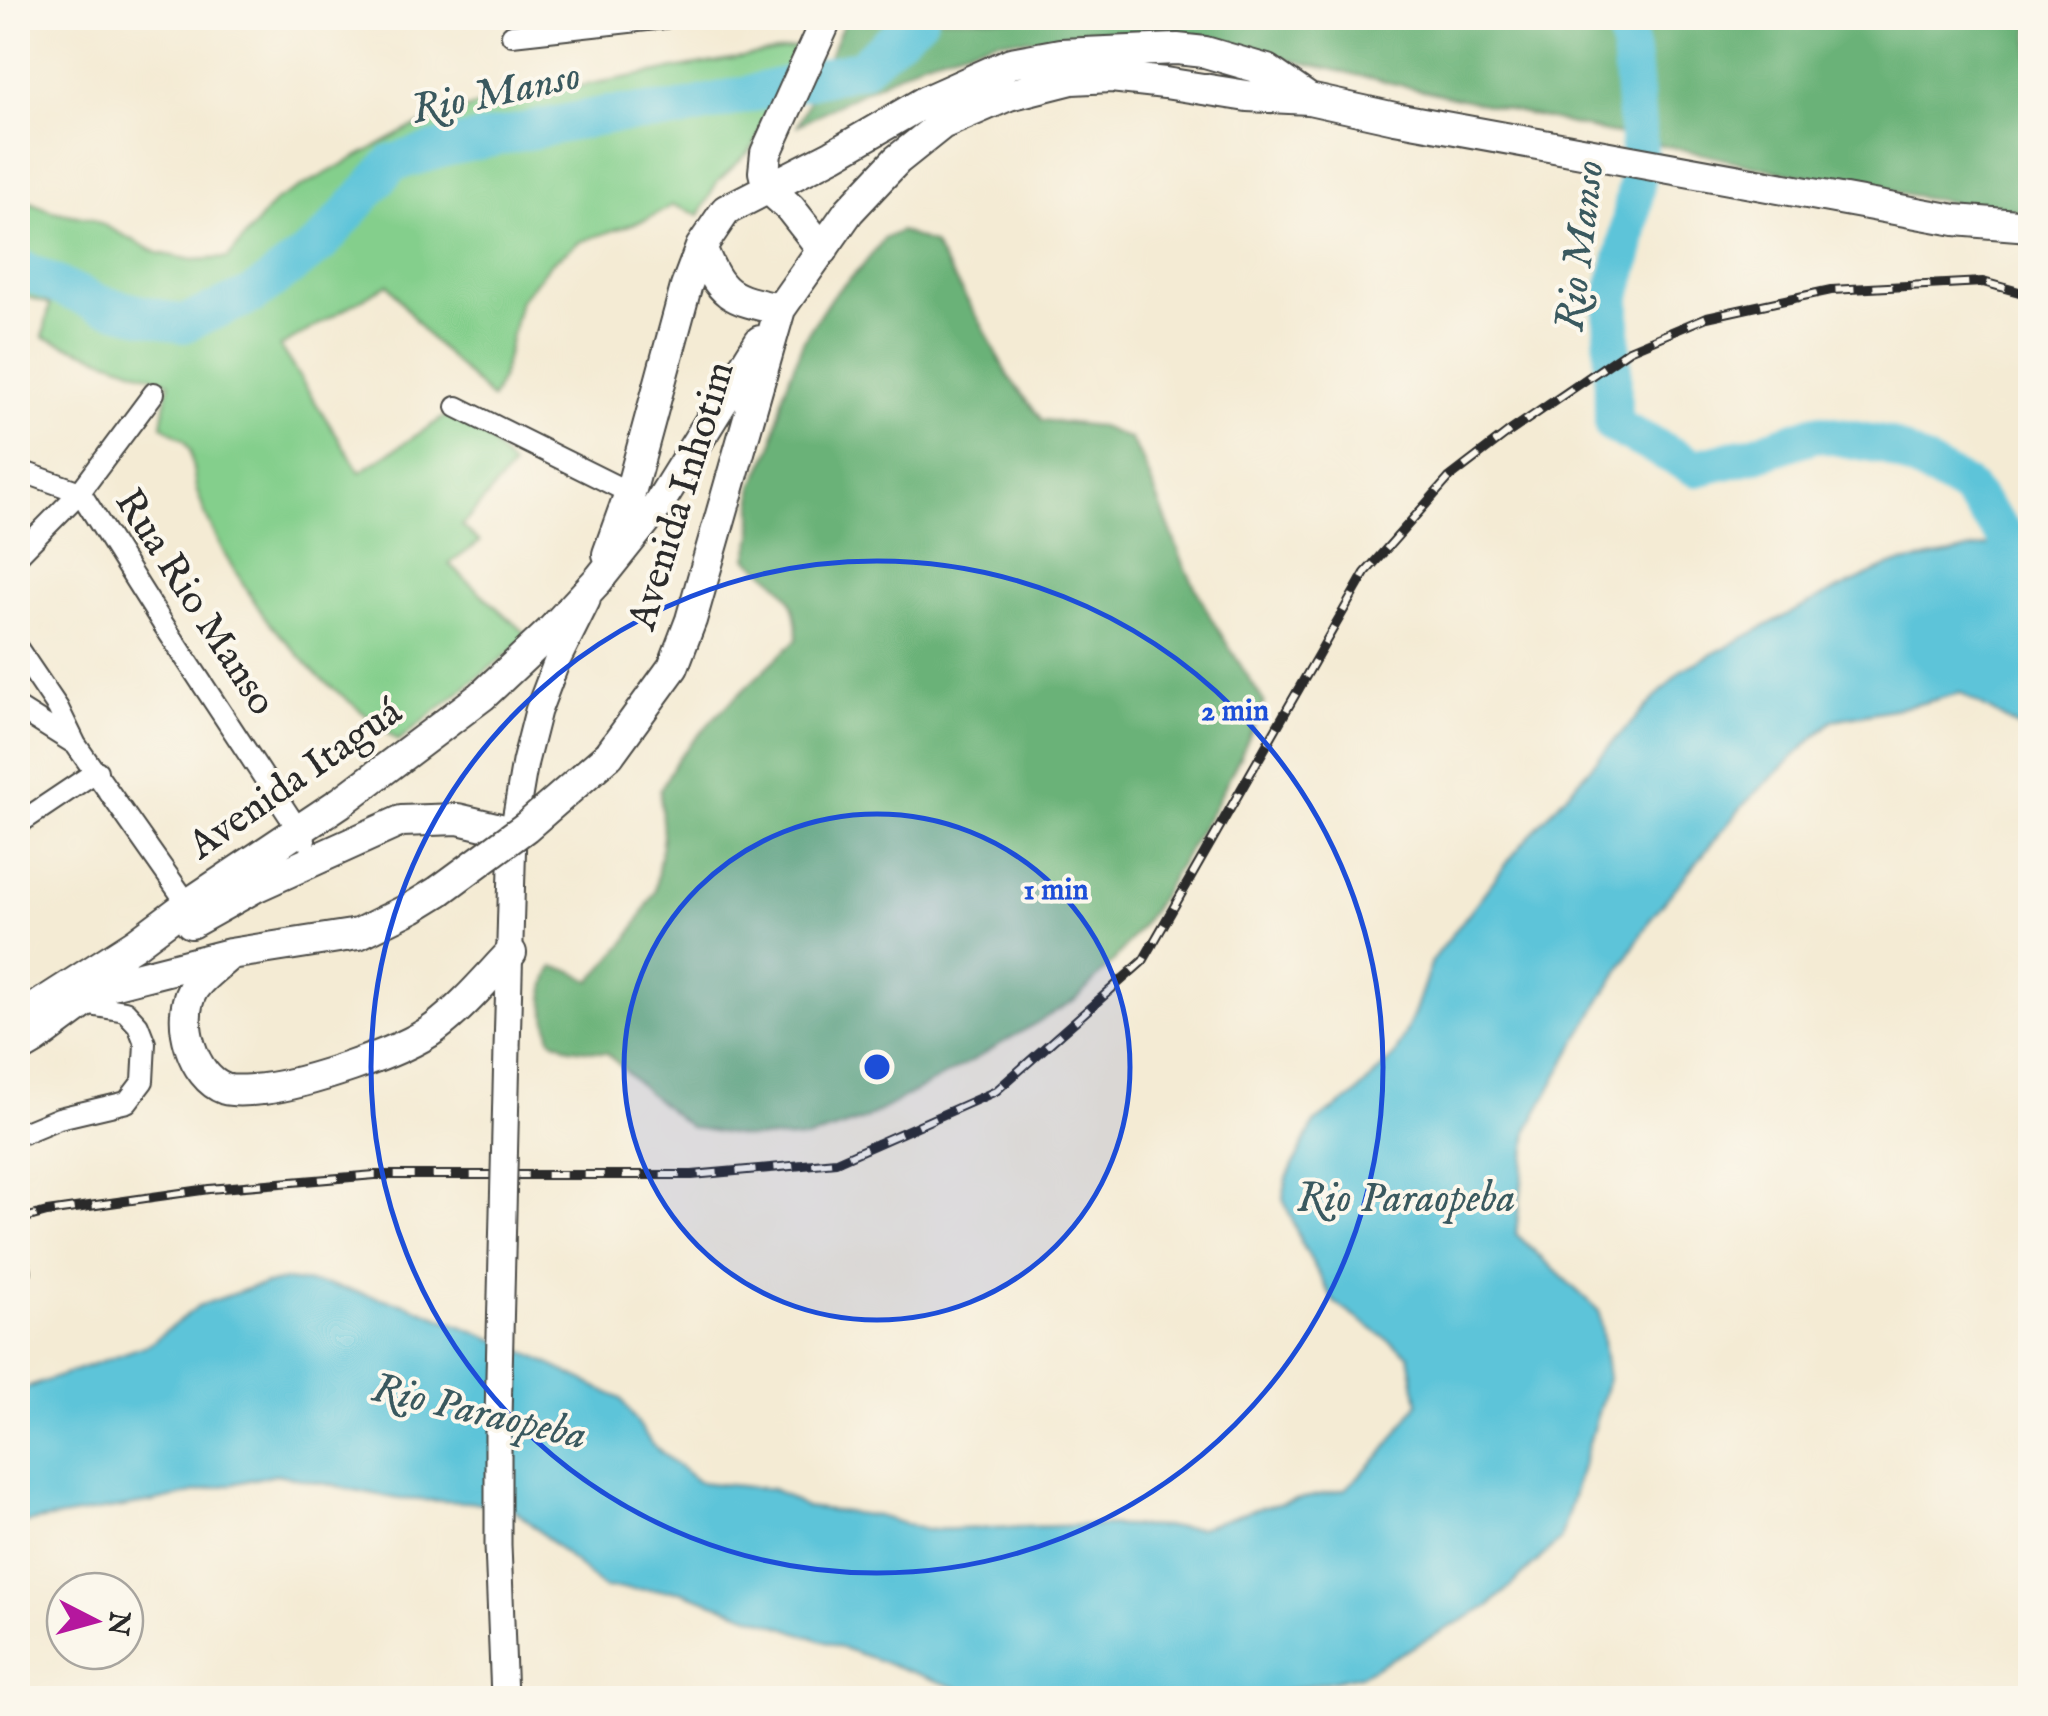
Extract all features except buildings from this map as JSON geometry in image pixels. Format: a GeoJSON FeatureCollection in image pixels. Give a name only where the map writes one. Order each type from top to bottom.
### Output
{"type":"FeatureCollection","features":[{"type":"Feature","properties":{"kind":"main road"},"geometry":{"type":"LineString","coordinates":[[822,28],[766,153],[764,172],[768,188],[824,250]]}},
{"type":"Feature","properties":{"kind":"main road","name":"Avenida Inhotim"},"geometry":{"type":"LineString","coordinates":[[599,578],[630,493],[686,287],[701,247],[726,210],[834,156],[926,101],[1011,64],[1060,54],[1177,48],[1204,52],[1267,70],[1309,99]]}},
{"type":"Feature","properties":{"kind":"main road","name":"Avenida Inhotim"},"geometry":{"type":"LineString","coordinates":[[18,1049],[108,985],[230,954],[358,934],[413,907],[526,827],[609,755],[672,668],[691,620],[780,309],[849,211],[897,160],[942,124],[1009,95],[1072,80],[1111,77],[1247,96],[1309,99],[1955,220],[2030,226]]}},
{"type":"Feature","properties":{"kind":"main road"},"geometry":{"type":"LineString","coordinates":[[701,247],[713,277],[727,293],[780,309]]}},
{"type":"Feature","properties":{"kind":"main road","name":"Avenida Itaguá"},"geometry":{"type":"LineString","coordinates":[[18,1018],[192,912],[482,696],[549,633],[658,504],[780,309]]}},
{"type":"Feature","properties":{"kind":"main road"},"geometry":{"type":"LineString","coordinates":[[375,777],[402,821]]}},
{"type":"Feature","properties":{"kind":"main road"},"geometry":{"type":"LineString","coordinates":[[108,985],[192,912],[402,821],[458,819],[513,832]]}},
{"type":"Feature","properties":{"kind":"main road"},"geometry":{"type":"LineString","coordinates":[[230,954],[193,988],[186,1020],[197,1068],[225,1089],[239,1090],[281,1085],[356,1064],[434,1029],[511,953]]}},
{"type":"Feature","properties":{"kind":"street"},"geometry":{"type":"LineString","coordinates":[[512,35],[579,23],[666,18]]}},
{"type":"Feature","properties":{"kind":"street"},"geometry":{"type":"LineString","coordinates":[[18,555],[80,492],[154,394]]}},
{"type":"Feature","properties":{"kind":"street"},"geometry":{"type":"LineString","coordinates":[[457,407],[630,493]]}},
{"type":"Feature","properties":{"kind":"street","name":"Rua Rio Manso"},"geometry":{"type":"LineString","coordinates":[[18,470],[80,492],[300,829],[315,860]]}},
{"type":"Feature","properties":{"kind":"street"},"geometry":{"type":"LineString","coordinates":[[504,1698],[498,1418],[513,832],[524,762],[538,711],[557,661],[599,578]]}},
{"type":"Feature","properties":{"kind":"street"},"geometry":{"type":"LineString","coordinates":[[18,649],[58,708],[76,745],[192,912]]}},
{"type":"Feature","properties":{"kind":"street"},"geometry":{"type":"LineString","coordinates":[[20,713],[76,745]]}},
{"type":"Feature","properties":{"kind":"street"},"geometry":{"type":"LineString","coordinates":[[18,824],[97,771]]}},
{"type":"Feature","properties":{"kind":"street"},"geometry":{"type":"LineString","coordinates":[[18,1135],[59,1118],[127,1102],[143,1081],[145,1043],[138,1025],[125,1011],[84,1004]]}},
{"type":"Feature","properties":{"kind":"green space"},"geometry":{"type":"Polygon","coordinates":[[[846,18],[2030,18],[2030,212],[1983,208],[1777,171],[1194,38],[998,40],[925,60],[798,125],[846,18]]]}},
{"type":"Feature","properties":{"kind":"green space"},"geometry":{"type":"Polygon","coordinates":[[[798,47],[753,148],[718,181],[699,215],[673,205],[647,219],[579,242],[551,263],[520,300],[502,377],[492,399],[425,333],[388,284],[280,347],[360,472],[449,414],[485,435],[512,467],[462,526],[480,542],[449,564],[529,637],[398,741],[317,675],[265,618],[226,557],[196,488],[190,450],[185,441],[162,425],[169,382],[43,337],[50,304],[18,294],[18,197],[52,211],[92,219],[158,253],[193,260],[228,258],[275,201],[409,129],[484,103],[798,47]]]}},
{"type":"Feature","properties":{"kind":"green space"},"geometry":{"type":"Polygon","coordinates":[[[900,231],[933,244],[1008,376],[1042,420],[1098,426],[1130,439],[1212,620],[1264,702],[1214,807],[1152,911],[1118,956],[1077,999],[861,1121],[806,1139],[746,1137],[690,1127],[607,1053],[570,1048],[551,1039],[544,1002],[546,986],[553,967],[570,970],[591,981],[628,939],[655,891],[663,836],[660,790],[678,758],[797,639],[790,600],[777,583],[747,558],[753,536],[753,486],[772,447],[783,394],[804,339],[832,296],[884,239],[900,231]]]}},
{"type":"Feature","properties":{"kind":"water","name":"Rio Paraopeba"},"geometry":{"type":"Polygon","coordinates":[[[2030,536],[2030,734],[1960,693],[1833,720],[1746,802],[1651,918],[1579,1036],[1528,1130],[1516,1234],[1599,1311],[1608,1379],[1560,1540],[1489,1606],[1361,1675],[1250,1698],[969,1692],[679,1591],[604,1588],[508,1504],[399,1499],[276,1474],[152,1502],[18,1524],[18,1391],[150,1344],[198,1306],[285,1280],[329,1285],[408,1305],[518,1349],[621,1399],[653,1446],[698,1482],[773,1489],[806,1507],[877,1516],[926,1530],[1091,1525],[1199,1528],[1256,1509],[1345,1489],[1382,1454],[1418,1403],[1409,1355],[1334,1302],[1301,1242],[1283,1198],[1287,1178],[1314,1123],[1354,1096],[1395,1055],[1432,961],[1517,850],[1682,670],[1891,565],[2030,536]]]}},
{"type":"Feature","properties":{"kind":"waterway","name":"Rio Manso"},"geometry":{"type":"LineString","coordinates":[[18,268],[100,304],[183,324],[254,294],[321,244],[392,163],[448,147],[607,115],[675,111],[861,68],[919,18]]}},
{"type":"Feature","properties":{"kind":"waterway","name":"Rio Manso"},"geometry":{"type":"LineString","coordinates":[[1623,18],[1630,49],[1640,161],[1626,247],[1612,300],[1613,425],[1696,468],[1816,433],[1888,446],[1966,487],[2030,566]]}},
{"type":"Feature","properties":{"kind":"railway"},"geometry":{"type":"LineString","coordinates":[[18,1220],[47,1212],[209,1189],[375,1175],[692,1175],[836,1162],[996,1091],[1143,961],[1365,573],[1449,478],[1629,350],[1707,317],[1831,290],[1983,282],[2030,295]]}}]}
